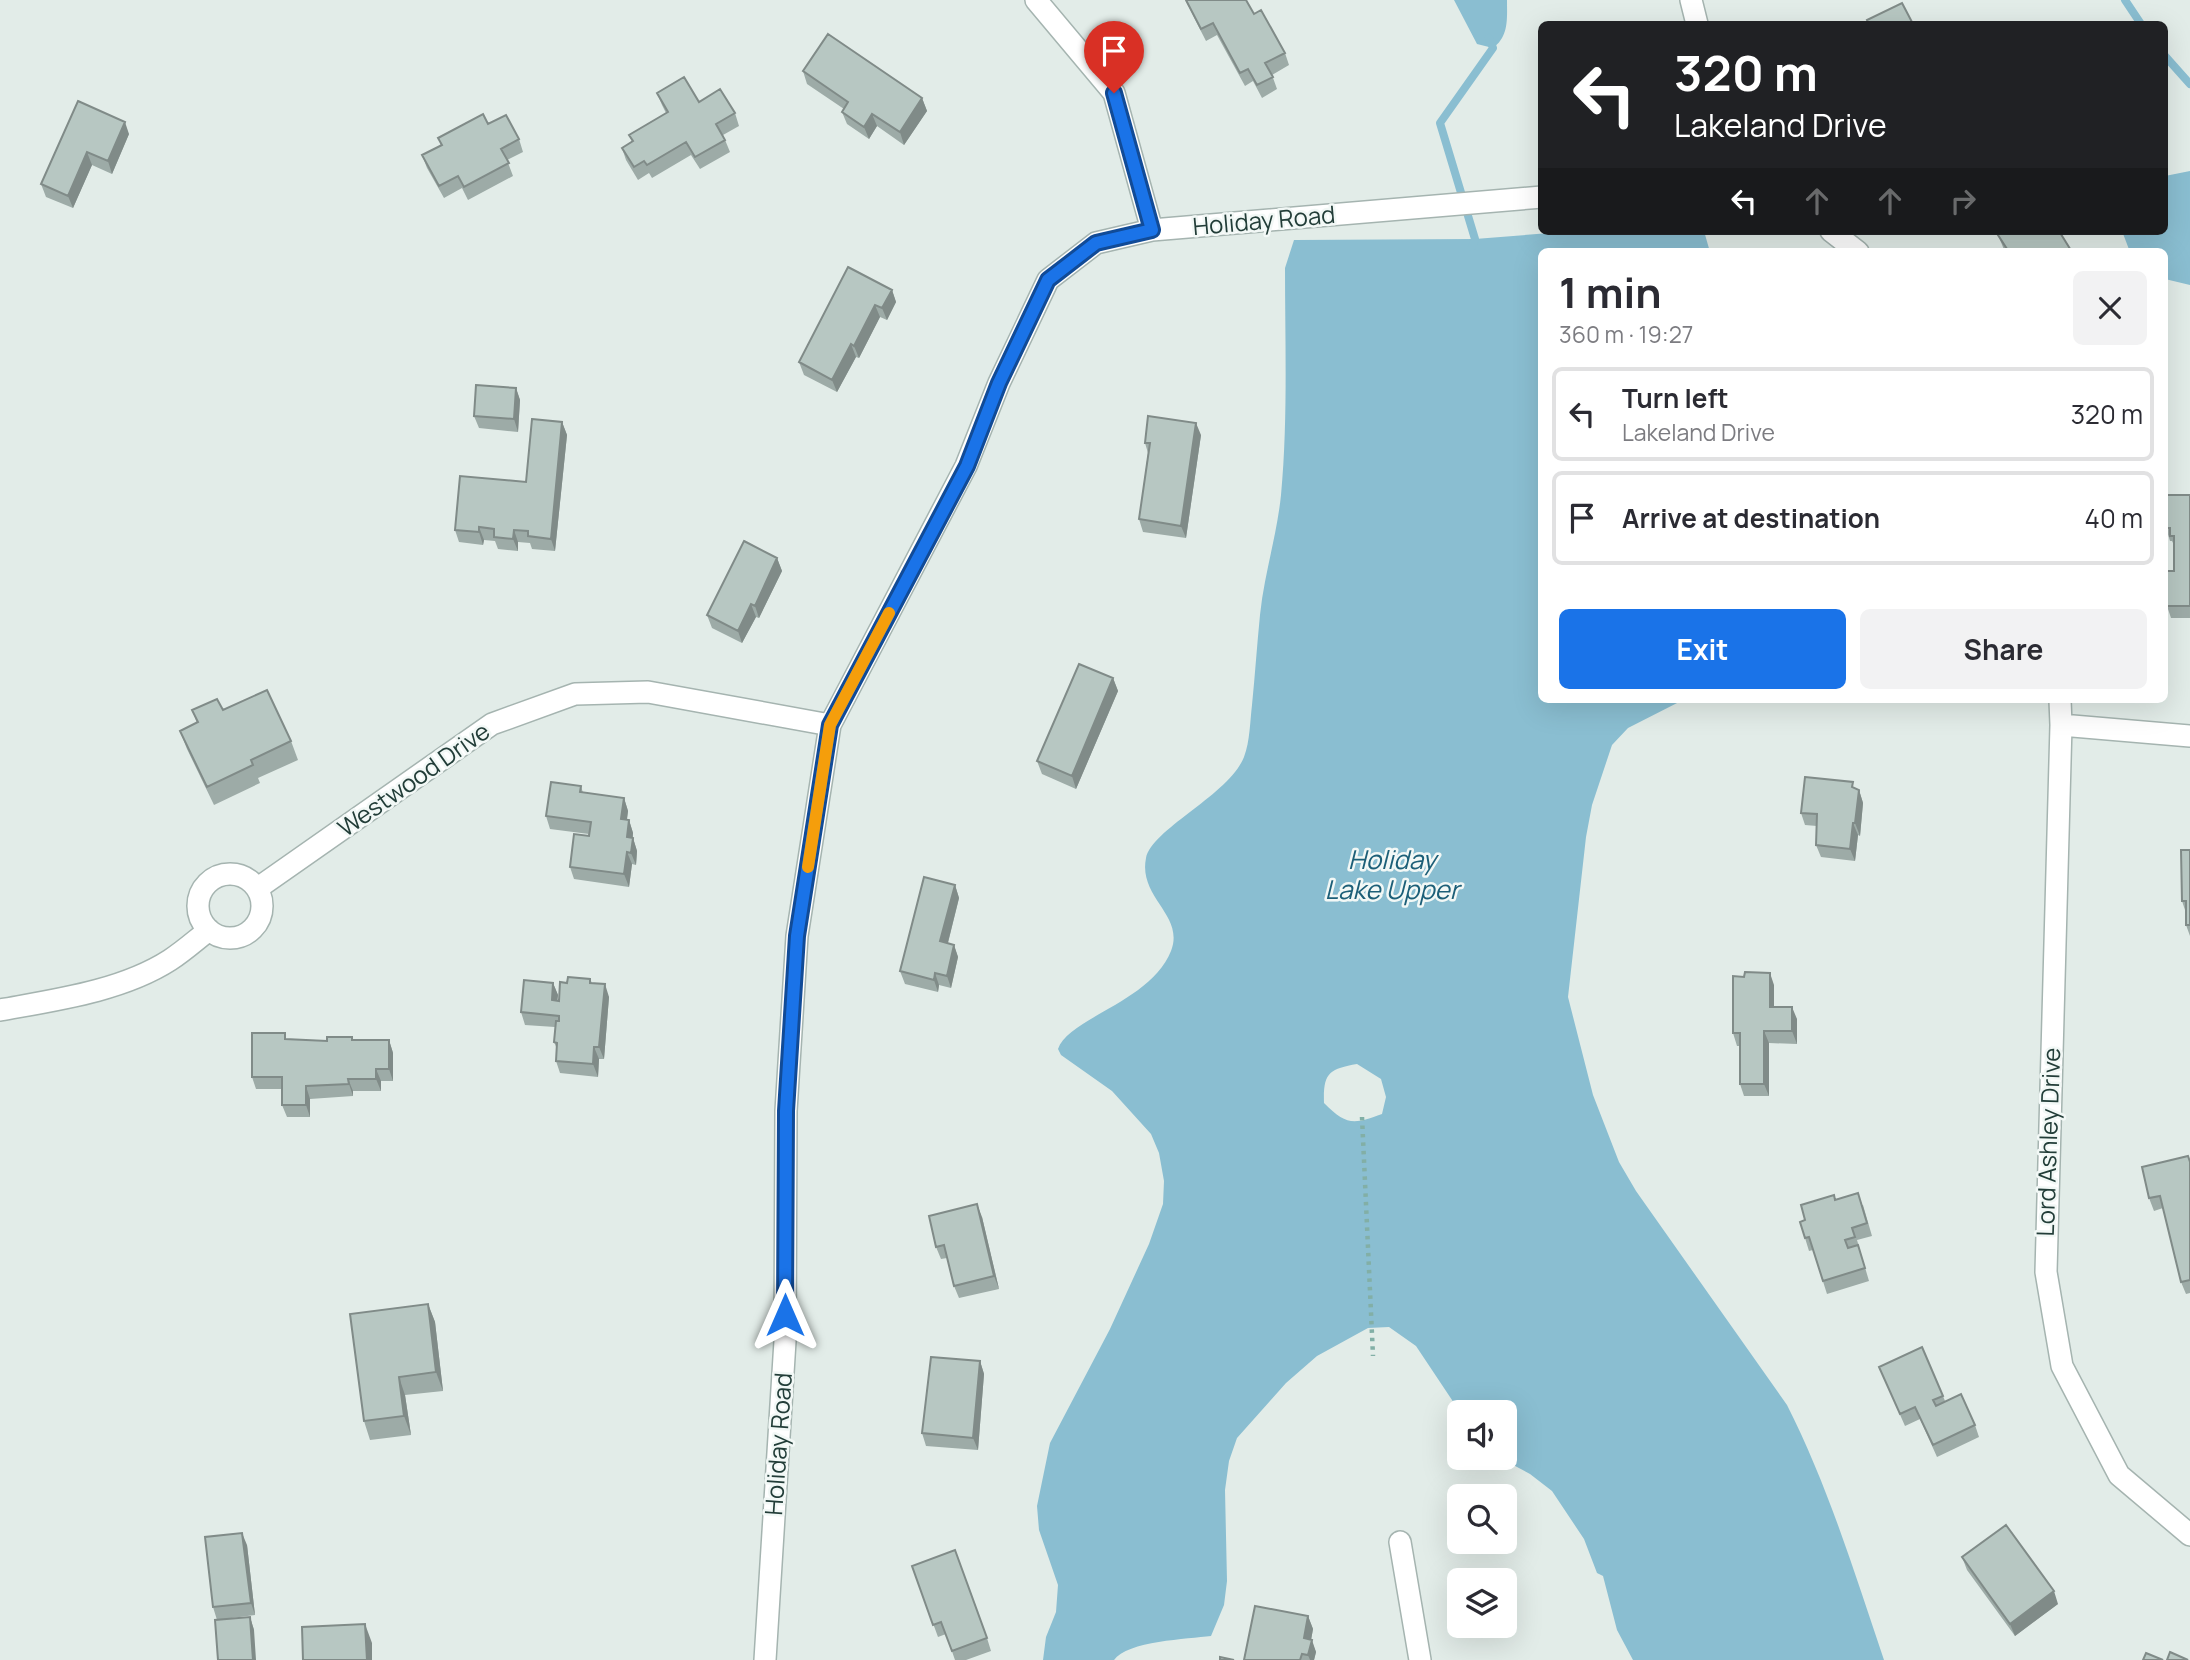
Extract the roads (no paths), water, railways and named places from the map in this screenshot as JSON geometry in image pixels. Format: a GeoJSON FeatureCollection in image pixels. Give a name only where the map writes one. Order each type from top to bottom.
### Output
{"type":"FeatureCollection","features":[{"type":"Feature","properties":{"kind":"street"},"geometry":{"type":"LineString","coordinates":[[1036,0],[1114,93],[1152,230]]}},
{"type":"Feature","properties":{"kind":"street"},"geometry":{"type":"LineString","coordinates":[[1691,0],[1696,21]]}},
{"type":"Feature","properties":{"kind":"street","name":"Holiday Road"},"geometry":{"type":"LineString","coordinates":[[765,1660],[785,1341],[786,1111],[797,936],[830,725],[967,466],[999,383],[1048,280],[1096,243],[1152,230],[1538,197]]}},
{"type":"Feature","properties":{"kind":"street"},"geometry":{"type":"LineString","coordinates":[[1836,235],[1853,248]]}},
{"type":"Feature","properties":{"kind":"street","name":"Westwood Drive"},"geometry":{"type":"LineString","coordinates":[[258,888],[492,724],[575,694],[648,692],[830,725]]}},
{"type":"Feature","properties":{"kind":"street","name":"Lord Ashley Drive"},"geometry":{"type":"LineString","coordinates":[[2060,703],[2046,1272],[2062,1366],[2119,1475],[2190,1535]]}},
{"type":"Feature","properties":{"kind":"street"},"geometry":{"type":"LineString","coordinates":[[2061,725],[2190,736]]}},
{"type":"Feature","properties":{"kind":"street"},"geometry":{"type":"LineString","coordinates":[[229,873],[240,874],[250,880],[262,897],[261,918],[248,933],[228,938],[209,930],[202,922],[198,900],[209,881],[229,873]]}},
{"type":"Feature","properties":{"kind":"street"},"geometry":{"type":"LineString","coordinates":[[0,1010],[98,990],[146,972],[169,961],[209,930]]}},
{"type":"Feature","properties":{"kind":"street"},"geometry":{"type":"LineString","coordinates":[[1400,1542],[1420,1660]]}},
{"type":"Feature","properties":{"kind":"water"},"geometry":{"type":"Polygon","coordinates":[[[1454,0],[1507,0],[1506,27],[1502,38],[1493,48],[1477,44],[1454,0]]]}},
{"type":"Feature","properties":{"kind":"water"},"geometry":{"type":"Polygon","coordinates":[[[2190,171],[2190,285],[2168,280],[2168,248],[2128,248],[2124,235],[2168,235],[2168,175],[2190,171]]]}},
{"type":"Feature","properties":{"kind":"water","name":"Holiday Lake Upper"},"geometry":{"type":"Polygon","coordinates":[[[1538,234],[1705,235],[1709,248],[1538,248],[1538,703],[1677,703],[1628,728],[1612,745],[1592,805],[1586,837],[1568,997],[1593,1095],[1619,1162],[1636,1191],[1787,1405],[1828,1499],[1884,1660],[1633,1660],[1617,1630],[1603,1576],[1597,1573],[1584,1539],[1552,1491],[1517,1467],[1517,1400],[1452,1400],[1416,1346],[1389,1327],[1368,1328],[1317,1356],[1286,1383],[1237,1438],[1229,1461],[1225,1490],[1227,1581],[1224,1605],[1211,1636],[1144,1645],[1121,1654],[1114,1660],[1043,1660],[1046,1637],[1056,1612],[1058,1585],[1039,1530],[1037,1506],[1050,1443],[1110,1329],[1149,1244],[1163,1204],[1164,1181],[1159,1153],[1151,1134],[1112,1091],[1061,1055],[1058,1049],[1065,1038],[1077,1028],[1129,996],[1161,969],[1171,951],[1174,938],[1167,916],[1148,884],[1146,858],[1162,835],[1223,785],[1236,771],[1246,751],[1262,600],[1281,495],[1285,410],[1285,268],[1294,240],[1475,239],[1538,234]],[[1357,1064],[1340,1068],[1330,1074],[1325,1085],[1324,1103],[1338,1116],[1357,1121],[1382,1114],[1386,1097],[1381,1079],[1357,1064]]]}},
{"type":"Feature","properties":{"kind":"waterway"},"geometry":{"type":"LineString","coordinates":[[2125,0],[2139,21]]}},
{"type":"Feature","properties":{"kind":"waterway"},"geometry":{"type":"LineString","coordinates":[[1472,247],[1475,239],[1440,123],[1493,48],[1489,38]]}},
{"type":"Feature","properties":{"kind":"waterway"},"geometry":{"type":"LineString","coordinates":[[2168,59],[2190,84]]}}]}
